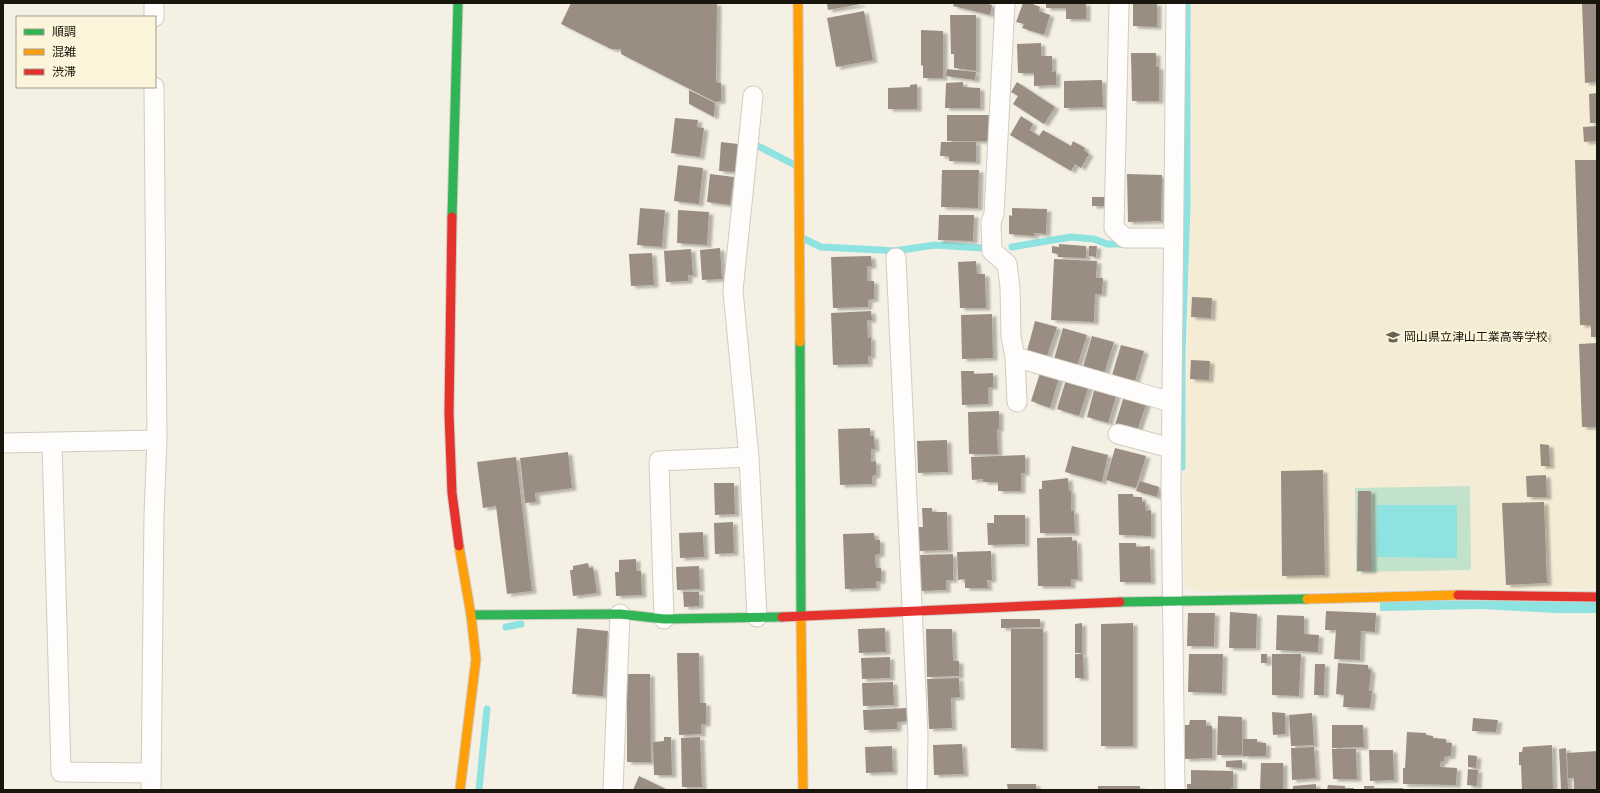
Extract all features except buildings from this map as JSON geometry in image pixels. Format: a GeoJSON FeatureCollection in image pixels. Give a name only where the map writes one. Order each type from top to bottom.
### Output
{"type":"FeatureCollection","features":[{"type":"Feature","properties":{"kind":"street"},"geometry":{"type":"LineString","coordinates":[[154,3],[154,16]]}},
{"type":"Feature","properties":{"kind":"street"},"geometry":{"type":"LineString","coordinates":[[458,3],[452,193],[449,413],[452,493],[458,543],[471,615],[476,659],[460,790]]}},
{"type":"Feature","properties":{"kind":"street"},"geometry":{"type":"LineString","coordinates":[[798,3],[803,790]]}},
{"type":"Feature","properties":{"kind":"street"},"geometry":{"type":"LineString","coordinates":[[1005,3],[994,214],[991,222],[992,251],[1007,264],[1010,287],[1011,337],[1015,357],[1017,402]]}},
{"type":"Feature","properties":{"kind":"street"},"geometry":{"type":"LineString","coordinates":[[1119,3],[1114,228],[1125,238],[1173,238]]}},
{"type":"Feature","properties":{"kind":"street"},"geometry":{"type":"LineString","coordinates":[[1175,790],[1171,402],[1176,3]]}},
{"type":"Feature","properties":{"kind":"street"},"geometry":{"type":"LineString","coordinates":[[52,442],[61,772],[151,782],[154,515],[157,440],[154,88]]}},
{"type":"Feature","properties":{"kind":"street"},"geometry":{"type":"LineString","coordinates":[[753,96],[733,291],[750,457],[756,617]]}},
{"type":"Feature","properties":{"kind":"street"},"geometry":{"type":"LineString","coordinates":[[896,258],[918,736],[917,790]]}},
{"type":"Feature","properties":{"kind":"street"},"geometry":{"type":"LineString","coordinates":[[1015,357],[1171,402]]}},
{"type":"Feature","properties":{"kind":"street"},"geometry":{"type":"LineString","coordinates":[[1118,434],[1171,448]]}},
{"type":"Feature","properties":{"kind":"street"},"geometry":{"type":"LineString","coordinates":[[3,443],[157,440]]}},
{"type":"Feature","properties":{"kind":"street"},"geometry":{"type":"LineString","coordinates":[[664,620],[659,461],[750,457]]}},
{"type":"Feature","properties":{"kind":"street"},"geometry":{"type":"LineString","coordinates":[[471,615],[620,614],[664,620],[913,612],[1172,600],[1365,598],[1467,595],[1597,597]]}},
{"type":"Feature","properties":{"kind":"street"},"geometry":{"type":"LineString","coordinates":[[613,790],[620,614]]}},
{"type":"Feature","properties":{"kind":"shaded area","name":"岡山県立津山工業高等学校"},"geometry":{"type":"Polygon","coordinates":[[[1190,3],[1597,3],[1597,589],[1198,591],[1185,586],[1183,532],[1192,162],[1190,3]]]}},
{"type":"Feature","properties":{"kind":"green space"},"geometry":{"type":"Polygon","coordinates":[[[1470,486],[1471,570],[1356,572],[1355,488],[1470,486]]]}},
{"type":"Feature","properties":{"kind":"water"},"geometry":{"type":"Polygon","coordinates":[[[1377,505],[1457,505],[1457,558],[1377,557],[1377,505]]]}},
{"type":"Feature","properties":{"kind":"water"},"geometry":{"type":"Polygon","coordinates":[[[1380,600],[1597,602],[1597,613],[1555,613],[1482,609],[1380,611],[1380,600]]]}},
{"type":"Feature","properties":{"kind":"waterway"},"geometry":{"type":"LineString","coordinates":[[1182,467],[1182,355],[1187,205],[1187,3]]}},
{"type":"Feature","properties":{"kind":"waterway"},"geometry":{"type":"LineString","coordinates":[[758,146],[795,165]]}},
{"type":"Feature","properties":{"kind":"waterway"},"geometry":{"type":"LineString","coordinates":[[1012,247],[1071,237],[1094,239],[1107,244],[1126,244]]}},
{"type":"Feature","properties":{"kind":"waterway"},"geometry":{"type":"LineString","coordinates":[[802,238],[821,247],[894,251],[935,245],[981,248]]}},
{"type":"Feature","properties":{"kind":"waterway"},"geometry":{"type":"LineString","coordinates":[[506,627],[521,624]]}},
{"type":"Feature","properties":{"kind":"waterway"},"geometry":{"type":"LineString","coordinates":[[479,790],[487,709]]}},
{"type":"Feature","properties":{"kind":"traffic: fast"},"geometry":{"type":"LineString","coordinates":[[452,217],[458,3]]}},
{"type":"Feature","properties":{"kind":"traffic: fast"},"geometry":{"type":"LineString","coordinates":[[800,342],[801,617]]}},
{"type":"Feature","properties":{"kind":"traffic: fast"},"geometry":{"type":"LineString","coordinates":[[1120,602],[1307,599]]}},
{"type":"Feature","properties":{"kind":"traffic: fast"},"geometry":{"type":"LineString","coordinates":[[471,615],[620,614],[664,619],[782,617]]}},
{"type":"Feature","properties":{"kind":"traffic: slow"},"geometry":{"type":"LineString","coordinates":[[798,3],[800,342]]}},
{"type":"Feature","properties":{"kind":"traffic: slow"},"geometry":{"type":"LineString","coordinates":[[459,546],[471,615],[476,659],[460,790]]}},
{"type":"Feature","properties":{"kind":"traffic: slow"},"geometry":{"type":"LineString","coordinates":[[1307,599],[1458,595]]}},
{"type":"Feature","properties":{"kind":"traffic: slow"},"geometry":{"type":"LineString","coordinates":[[801,617],[803,790]]}},
{"type":"Feature","properties":{"kind":"traffic: jam"},"geometry":{"type":"LineString","coordinates":[[452,217],[449,413],[452,493],[459,546]]}},
{"type":"Feature","properties":{"kind":"traffic: jam"},"geometry":{"type":"LineString","coordinates":[[1458,595],[1597,597]]}},
{"type":"Feature","properties":{"kind":"traffic: jam"},"geometry":{"type":"LineString","coordinates":[[782,617],[1120,602]]}},
{"type":"Feature","properties":{"kind":"place","name":"岡山県立津山工業高等学校"},"geometry":{"type":"Point","coordinates":[1393,337]}}]}
